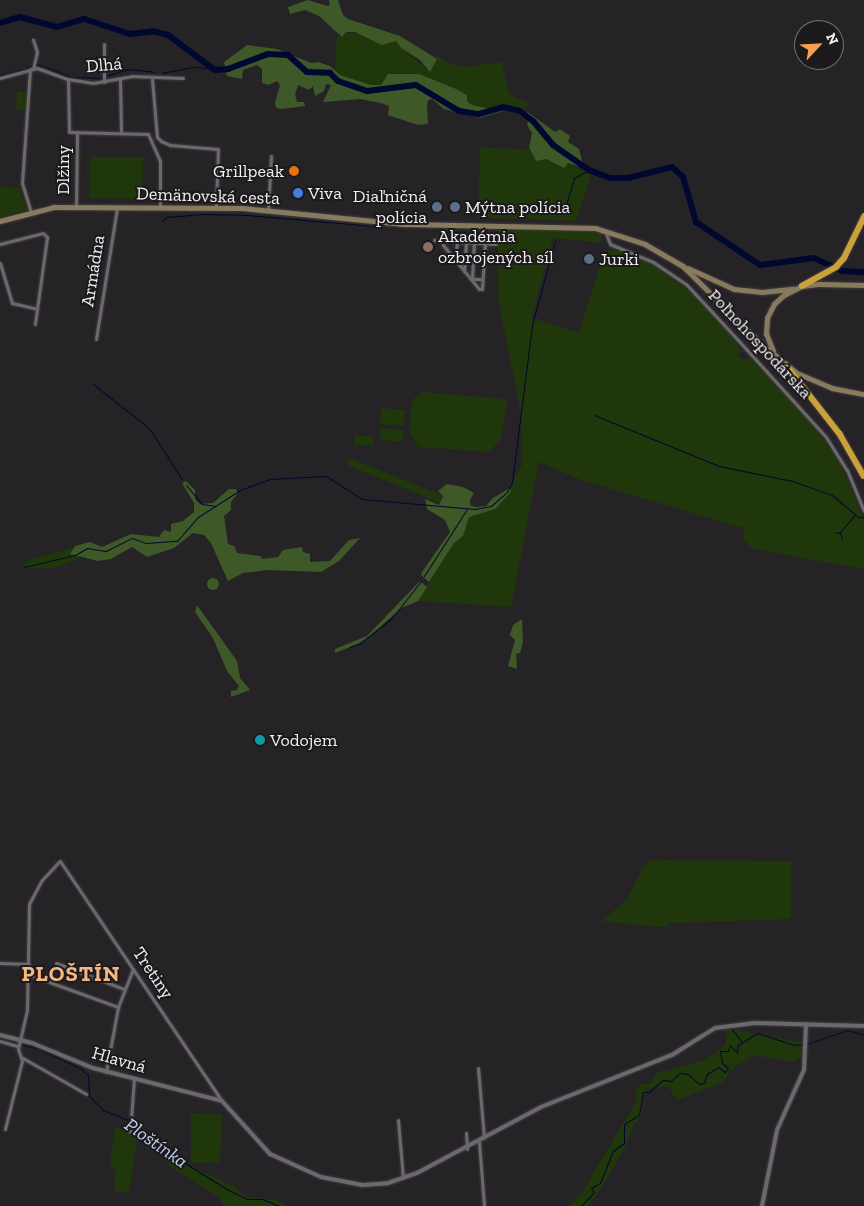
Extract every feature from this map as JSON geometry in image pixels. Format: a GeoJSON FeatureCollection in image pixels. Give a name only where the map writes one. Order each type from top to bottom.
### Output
{"type":"FeatureCollection","features":[{"type":"Feature","properties":{"kind":"highway"},"geometry":{"type":"LineString","coordinates":[[800,287],[824,274],[848,252],[864,217]]}},
{"type":"Feature","properties":{"kind":"highway"},"geometry":{"type":"LineString","coordinates":[[786,365],[840,434],[864,476]]}},
{"type":"Feature","properties":{"kind":"main road","name":"Demänovská cesta"},"geometry":{"type":"LineString","coordinates":[[0,221],[31,212],[76,207],[216,207],[417,224],[565,225],[605,230],[645,244],[683,266]]}},
{"type":"Feature","properties":{"kind":"main road"},"geometry":{"type":"LineString","coordinates":[[683,266],[734,289],[762,292],[832,283],[864,285]]}},
{"type":"Feature","properties":{"kind":"main road"},"geometry":{"type":"LineString","coordinates":[[683,266],[786,365],[832,388],[864,394]]}},
{"type":"Feature","properties":{"kind":"main road"},"geometry":{"type":"LineString","coordinates":[[775,355],[766,334],[768,316],[777,300],[800,287]]}},
{"type":"Feature","properties":{"kind":"street"},"geometry":{"type":"LineString","coordinates":[[31,212],[22,185],[31,69],[37,52],[33,40]]}},
{"type":"Feature","properties":{"kind":"street"},"geometry":{"type":"LineString","coordinates":[[104,44],[104,79]]}},
{"type":"Feature","properties":{"kind":"street"},"geometry":{"type":"LineString","coordinates":[[0,78],[31,69]]}},
{"type":"Feature","properties":{"kind":"street","name":"Dlhá"},"geometry":{"type":"LineString","coordinates":[[31,69],[68,79],[120,79],[142,76],[152,79],[183,78]]}},
{"type":"Feature","properties":{"kind":"street"},"geometry":{"type":"LineString","coordinates":[[68,79],[68,129],[77,132],[145,132],[151,138],[160,161],[160,208]]}},
{"type":"Feature","properties":{"kind":"street"},"geometry":{"type":"LineString","coordinates":[[120,79],[121,132]]}},
{"type":"Feature","properties":{"kind":"street"},"geometry":{"type":"LineString","coordinates":[[152,79],[157,137]]}},
{"type":"Feature","properties":{"kind":"street","name":"Dlžiny"},"geometry":{"type":"LineString","coordinates":[[76,207],[77,132]]}},
{"type":"Feature","properties":{"kind":"street"},"geometry":{"type":"LineString","coordinates":[[151,138],[157,137],[170,146],[218,149],[216,207]]}},
{"type":"Feature","properties":{"kind":"street"},"geometry":{"type":"LineString","coordinates":[[268,210],[271,156]]}},
{"type":"Feature","properties":{"kind":"street","name":"Armádna"},"geometry":{"type":"LineString","coordinates":[[96,339],[117,208]]}},
{"type":"Feature","properties":{"kind":"street","name":"Poľnohospodárska"},"geometry":{"type":"LineString","coordinates":[[605,230],[607,241],[612,245],[653,262],[686,284],[744,346],[826,437],[847,470],[864,511]]}},
{"type":"Feature","properties":{"kind":"street"},"geometry":{"type":"LineString","coordinates":[[0,244],[42,233],[47,237],[35,324]]}},
{"type":"Feature","properties":{"kind":"street"},"geometry":{"type":"LineString","coordinates":[[434,240],[496,244]]}},
{"type":"Feature","properties":{"kind":"street"},"geometry":{"type":"LineString","coordinates":[[443,240],[455,261],[482,289],[485,244]]}},
{"type":"Feature","properties":{"kind":"street"},"geometry":{"type":"LineString","coordinates":[[455,261],[457,241]]}},
{"type":"Feature","properties":{"kind":"street"},"geometry":{"type":"LineString","coordinates":[[464,272],[466,242]]}},
{"type":"Feature","properties":{"kind":"street"},"geometry":{"type":"LineString","coordinates":[[471,279],[474,243]]}},
{"type":"Feature","properties":{"kind":"street"},"geometry":{"type":"LineString","coordinates":[[0,263],[12,303],[37,309]]}},
{"type":"Feature","properties":{"kind":"street"},"geometry":{"type":"LineString","coordinates":[[471,279],[482,279]]}},
{"type":"Feature","properties":{"kind":"street","name":"Tretiny"},"geometry":{"type":"LineString","coordinates":[[29,964],[29,904],[42,880],[60,861],[222,1101]]}},
{"type":"Feature","properties":{"kind":"street"},"geometry":{"type":"LineString","coordinates":[[0,962],[29,964],[30,974],[27,1010],[19,1043],[22,1063],[6,1129]]}},
{"type":"Feature","properties":{"kind":"street"},"geometry":{"type":"LineString","coordinates":[[56,963],[124,989]]}},
{"type":"Feature","properties":{"kind":"street"},"geometry":{"type":"LineString","coordinates":[[106,1072],[118,1007],[133,969]]}},
{"type":"Feature","properties":{"kind":"street"},"geometry":{"type":"LineString","coordinates":[[30,974],[118,1007]]}},
{"type":"Feature","properties":{"kind":"street"},"geometry":{"type":"LineString","coordinates":[[222,1101],[267,1152],[310,1173],[340,1182],[362,1185],[403,1178],[467,1149],[549,1103],[672,1055],[715,1028],[747,1023],[864,1026]]}},
{"type":"Feature","properties":{"kind":"street"},"geometry":{"type":"LineString","coordinates":[[762,1206],[776,1134],[800,1081],[806,1050],[806,1024]]}},
{"type":"Feature","properties":{"kind":"street","name":"Hlavná"},"geometry":{"type":"LineString","coordinates":[[0,1035],[106,1072],[222,1101]]}},
{"type":"Feature","properties":{"kind":"street"},"geometry":{"type":"LineString","coordinates":[[0,1041],[19,1043]]}},
{"type":"Feature","properties":{"kind":"street"},"geometry":{"type":"LineString","coordinates":[[20,1056],[86,1094]]}},
{"type":"Feature","properties":{"kind":"street"},"geometry":{"type":"LineString","coordinates":[[478,1068],[484,1138]]}},
{"type":"Feature","properties":{"kind":"street"},"geometry":{"type":"LineString","coordinates":[[130,1132],[134,1079]]}},
{"type":"Feature","properties":{"kind":"street"},"geometry":{"type":"LineString","coordinates":[[398,1120],[403,1178]]}},
{"type":"Feature","properties":{"kind":"street"},"geometry":{"type":"LineString","coordinates":[[466,1132],[467,1149]]}},
{"type":"Feature","properties":{"kind":"street"},"geometry":{"type":"LineString","coordinates":[[479,1142],[484,1206]]}},
{"type":"Feature","properties":{"kind":"green space"},"geometry":{"type":"Polygon","coordinates":[[[308,0],[327,6],[330,5],[329,0],[338,0],[343,15],[348,19],[400,36],[437,59],[430,72],[420,60],[401,48],[396,41],[382,45],[355,32],[346,32],[342,37],[319,16],[305,10],[290,14],[288,7],[308,0]]]}},
{"type":"Feature","properties":{"kind":"green space"},"geometry":{"type":"Polygon","coordinates":[[[346,32],[367,36],[375,42],[396,40],[401,48],[430,72],[437,59],[435,55],[453,65],[465,67],[502,62],[509,94],[528,103],[524,111],[504,106],[491,109],[472,105],[419,74],[396,73],[381,85],[371,85],[340,75],[335,70],[337,35],[342,37],[346,32]]]}},
{"type":"Feature","properties":{"kind":"green space"},"geometry":{"type":"Polygon","coordinates":[[[247,45],[277,49],[311,63],[318,62],[330,66],[340,75],[371,85],[381,85],[388,74],[419,74],[467,95],[467,101],[472,105],[491,109],[504,106],[506,110],[480,118],[444,109],[432,99],[428,100],[427,106],[428,124],[418,125],[388,115],[389,106],[381,103],[360,99],[323,102],[331,85],[326,84],[324,91],[315,96],[313,86],[309,90],[298,85],[295,95],[297,102],[304,102],[305,106],[276,108],[275,103],[280,85],[277,81],[268,85],[262,83],[262,69],[257,65],[243,70],[242,79],[227,76],[224,62],[247,45]]]}},
{"type":"Feature","properties":{"kind":"green space"},"geometry":{"type":"Polygon","coordinates":[[[17,92],[26,92],[25,110],[16,110],[17,92]]]}},
{"type":"Feature","properties":{"kind":"green space"},"geometry":{"type":"Polygon","coordinates":[[[526,111],[555,132],[560,129],[570,136],[568,142],[579,149],[584,168],[568,163],[564,168],[546,159],[536,161],[529,147],[532,133],[527,125],[529,116],[526,111]]]}},
{"type":"Feature","properties":{"kind":"green space"},"geometry":{"type":"Polygon","coordinates":[[[480,147],[530,150],[532,155],[553,163],[568,163],[591,175],[576,221],[478,218],[480,147]]]}},
{"type":"Feature","properties":{"kind":"green space"},"geometry":{"type":"Polygon","coordinates":[[[90,157],[143,157],[142,199],[89,198],[90,157]]]}},
{"type":"Feature","properties":{"kind":"green space"},"geometry":{"type":"Polygon","coordinates":[[[0,187],[19,188],[27,210],[0,217],[0,187]]]}},
{"type":"Feature","properties":{"kind":"green space"},"geometry":{"type":"Polygon","coordinates":[[[498,226],[578,229],[602,233],[602,243],[553,238],[532,318],[579,333],[604,253],[613,249],[649,262],[687,289],[736,341],[741,352],[738,355],[742,359],[750,358],[761,368],[813,425],[839,461],[864,519],[864,569],[754,549],[744,541],[743,528],[581,480],[539,462],[511,607],[418,601],[454,543],[463,536],[469,515],[502,501],[522,465],[521,413],[498,298],[498,226]]]}},
{"type":"Feature","properties":{"kind":"green space"},"geometry":{"type":"Polygon","coordinates":[[[423,392],[507,399],[501,438],[490,452],[419,447],[409,432],[412,400],[423,392]]]}},
{"type":"Feature","properties":{"kind":"green space"},"geometry":{"type":"Polygon","coordinates":[[[381,408],[405,410],[404,426],[380,424],[381,408]]]}},
{"type":"Feature","properties":{"kind":"green space"},"geometry":{"type":"Polygon","coordinates":[[[381,428],[404,430],[403,442],[380,440],[381,428]]]}},
{"type":"Feature","properties":{"kind":"green space"},"geometry":{"type":"Polygon","coordinates":[[[355,435],[374,437],[373,446],[354,445],[355,435]]]}},
{"type":"Feature","properties":{"kind":"green space"},"geometry":{"type":"Polygon","coordinates":[[[350,458],[442,495],[440,503],[347,465],[350,458]]]}},
{"type":"Feature","properties":{"kind":"green space"},"geometry":{"type":"Polygon","coordinates":[[[186,481],[195,490],[195,499],[200,504],[213,503],[229,489],[236,489],[238,493],[231,502],[231,510],[224,516],[228,544],[234,546],[237,553],[260,556],[262,559],[278,557],[283,550],[302,547],[303,552],[310,554],[310,562],[330,561],[349,540],[360,538],[339,561],[321,572],[267,570],[243,573],[228,581],[211,543],[204,535],[193,533],[174,548],[147,557],[132,547],[111,559],[98,561],[70,554],[75,546],[90,542],[102,547],[131,534],[159,537],[164,530],[171,532],[171,524],[183,521],[194,512],[194,503],[182,483],[186,481]]]}},
{"type":"Feature","properties":{"kind":"green space"},"geometry":{"type":"Polygon","coordinates":[[[447,484],[463,487],[474,493],[470,500],[470,505],[475,507],[486,506],[493,498],[510,488],[511,492],[495,509],[469,517],[463,536],[454,543],[429,582],[421,575],[422,572],[450,532],[445,520],[427,509],[425,499],[439,505],[443,496],[438,491],[447,484]]]}},
{"type":"Feature","properties":{"kind":"green space"},"geometry":{"type":"Polygon","coordinates":[[[76,547],[80,558],[54,568],[21,569],[28,560],[76,547]]]}},
{"type":"Feature","properties":{"kind":"green space"},"geometry":{"type":"Polygon","coordinates":[[[211,578],[215,578],[219,584],[215,590],[211,590],[207,586],[207,582],[211,578]]]}},
{"type":"Feature","properties":{"kind":"green space"},"geometry":{"type":"Polygon","coordinates":[[[420,581],[427,587],[418,601],[401,608],[365,641],[335,653],[335,649],[367,636],[420,581]]]}},
{"type":"Feature","properties":{"kind":"green space"},"geometry":{"type":"Polygon","coordinates":[[[197,605],[237,661],[240,678],[250,690],[231,697],[231,691],[237,690],[239,686],[227,671],[213,638],[195,612],[197,605]]]}},
{"type":"Feature","properties":{"kind":"green space"},"geometry":{"type":"Polygon","coordinates":[[[522,619],[523,642],[520,653],[516,654],[517,669],[508,666],[515,640],[510,635],[513,625],[522,619]]]}},
{"type":"Feature","properties":{"kind":"green space"},"geometry":{"type":"Polygon","coordinates":[[[651,860],[791,861],[791,919],[669,923],[670,926],[657,927],[602,921],[626,900],[643,867],[651,860]]]}},
{"type":"Feature","properties":{"kind":"green space"},"geometry":{"type":"Polygon","coordinates":[[[726,1028],[804,1043],[803,1057],[793,1062],[754,1055],[732,1069],[722,1083],[677,1100],[668,1086],[646,1091],[639,1120],[634,1124],[626,1146],[597,1195],[587,1206],[569,1206],[581,1194],[636,1102],[635,1091],[641,1084],[649,1084],[657,1073],[708,1059],[726,1044],[726,1028]]]}},
{"type":"Feature","properties":{"kind":"green space"},"geometry":{"type":"Polygon","coordinates":[[[191,1113],[222,1114],[220,1162],[191,1163],[191,1113]]]}},
{"type":"Feature","properties":{"kind":"green space"},"geometry":{"type":"Polygon","coordinates":[[[115,1128],[138,1132],[129,1193],[114,1191],[116,1172],[110,1164],[115,1128]]]}},
{"type":"Feature","properties":{"kind":"green space"},"geometry":{"type":"Polygon","coordinates":[[[168,1155],[235,1187],[246,1197],[276,1200],[286,1206],[224,1206],[219,1197],[171,1167],[166,1161],[168,1155]]]}},
{"type":"Feature","properties":{"kind":"waterway"},"geometry":{"type":"LineString","coordinates":[[0,23],[20,17],[57,27],[84,19],[130,34],[153,31],[168,35],[215,70],[228,69],[268,54],[288,55],[307,72],[330,73],[338,81],[367,91],[416,85],[459,111],[479,114],[503,107],[520,111],[533,121],[553,145],[589,170],[610,178],[628,178],[672,167],[683,177],[696,222],[760,265],[814,258],[842,271],[864,272]]}},
{"type":"Feature","properties":{"kind":"waterway"},"geometry":{"type":"LineString","coordinates":[[26,68],[35,63],[72,77],[103,78]]}},
{"type":"Feature","properties":{"kind":"waterway"},"geometry":{"type":"LineString","coordinates":[[162,73],[192,67],[209,68]]}},
{"type":"Feature","properties":{"kind":"waterway"},"geometry":{"type":"LineString","coordinates":[[0,75],[22,69]]}},
{"type":"Feature","properties":{"kind":"waterway"},"geometry":{"type":"LineString","coordinates":[[106,76],[127,69],[154,72]]}},
{"type":"Feature","properties":{"kind":"waterway"},"geometry":{"type":"LineString","coordinates":[[565,208],[574,178],[589,170]]}},
{"type":"Feature","properties":{"kind":"waterway"},"geometry":{"type":"LineString","coordinates":[[162,221],[167,217],[205,214],[248,215],[375,226]]}},
{"type":"Feature","properties":{"kind":"waterway"},"geometry":{"type":"LineString","coordinates":[[24,567],[75,555],[87,548],[106,551],[132,538],[146,543],[177,541],[198,517],[240,490],[271,479],[326,476],[362,499],[475,509],[491,506],[507,492],[512,482],[532,325],[555,241]]}},
{"type":"Feature","properties":{"kind":"waterway"},"geometry":{"type":"LineString","coordinates":[[93,384],[149,428],[182,479]]}},
{"type":"Feature","properties":{"kind":"waterway"},"geometry":{"type":"LineString","coordinates":[[594,415],[719,466],[792,481],[832,495],[858,517]]}},
{"type":"Feature","properties":{"kind":"waterway"},"geometry":{"type":"LineString","coordinates":[[186,485],[202,504],[216,506]]}},
{"type":"Feature","properties":{"kind":"waterway"},"geometry":{"type":"LineString","coordinates":[[424,576],[467,509]]}},
{"type":"Feature","properties":{"kind":"waterway"},"geometry":{"type":"LineString","coordinates":[[835,533],[840,532],[855,515]]}},
{"type":"Feature","properties":{"kind":"waterway"},"geometry":{"type":"LineString","coordinates":[[859,517],[864,517]]}},
{"type":"Feature","properties":{"kind":"waterway"},"geometry":{"type":"LineString","coordinates":[[840,533],[842,539]]}},
{"type":"Feature","properties":{"kind":"waterway"},"geometry":{"type":"LineString","coordinates":[[350,647],[360,643],[392,618],[421,581]]}},
{"type":"Feature","properties":{"kind":"waterway"},"geometry":{"type":"LineString","coordinates":[[731,1028],[742,1042]]}},
{"type":"Feature","properties":{"kind":"waterway","name":"Ploštínka"},"geometry":{"type":"LineString","coordinates":[[807,1044],[847,1030],[864,1035]]}},
{"type":"Feature","properties":{"kind":"waterway","name":"Ploštínka"},"geometry":{"type":"LineString","coordinates":[[581,1206],[594,1192],[591,1188],[600,1183],[613,1151],[624,1143],[624,1124],[639,1115],[643,1092],[649,1092],[663,1080],[671,1081],[680,1073],[688,1074],[699,1084],[704,1083],[707,1074],[718,1067],[725,1072],[728,1068],[722,1063],[720,1051],[728,1051],[730,1045],[737,1052],[738,1045],[757,1033],[794,1045],[803,1044]]}},
{"type":"Feature","properties":{"kind":"waterway","name":"Ploštínka"},"geometry":{"type":"LineString","coordinates":[[0,1039],[37,1048],[80,1068],[88,1075],[89,1096],[103,1110],[135,1123],[169,1153],[225,1188],[247,1199],[262,1199],[279,1206]]}},
{"type":"Feature","properties":{"kind":"place","name":"Grillpeak"},"geometry":{"type":"Point","coordinates":[294,171]}},
{"type":"Feature","properties":{"kind":"place","name":"Viva"},"geometry":{"type":"Point","coordinates":[298,193]}},
{"type":"Feature","properties":{"kind":"place","name":"Diaľničná polícia"},"geometry":{"type":"Point","coordinates":[437,207]}},
{"type":"Feature","properties":{"kind":"place","name":"Mýtna polícia"},"geometry":{"type":"Point","coordinates":[455,207]}},
{"type":"Feature","properties":{"kind":"place","name":"Akadémia ozbrojených síl"},"geometry":{"type":"Point","coordinates":[428,247]}},
{"type":"Feature","properties":{"kind":"place","name":"Jurki"},"geometry":{"type":"Point","coordinates":[589,259]}},
{"type":"Feature","properties":{"kind":"place","name":"Vodojem"},"geometry":{"type":"Point","coordinates":[260,740]}},
{"type":"Feature","properties":{"kind":"district","name":"PLOŠTÍN"},"geometry":{"type":"Point","coordinates":[71,974]}}]}
